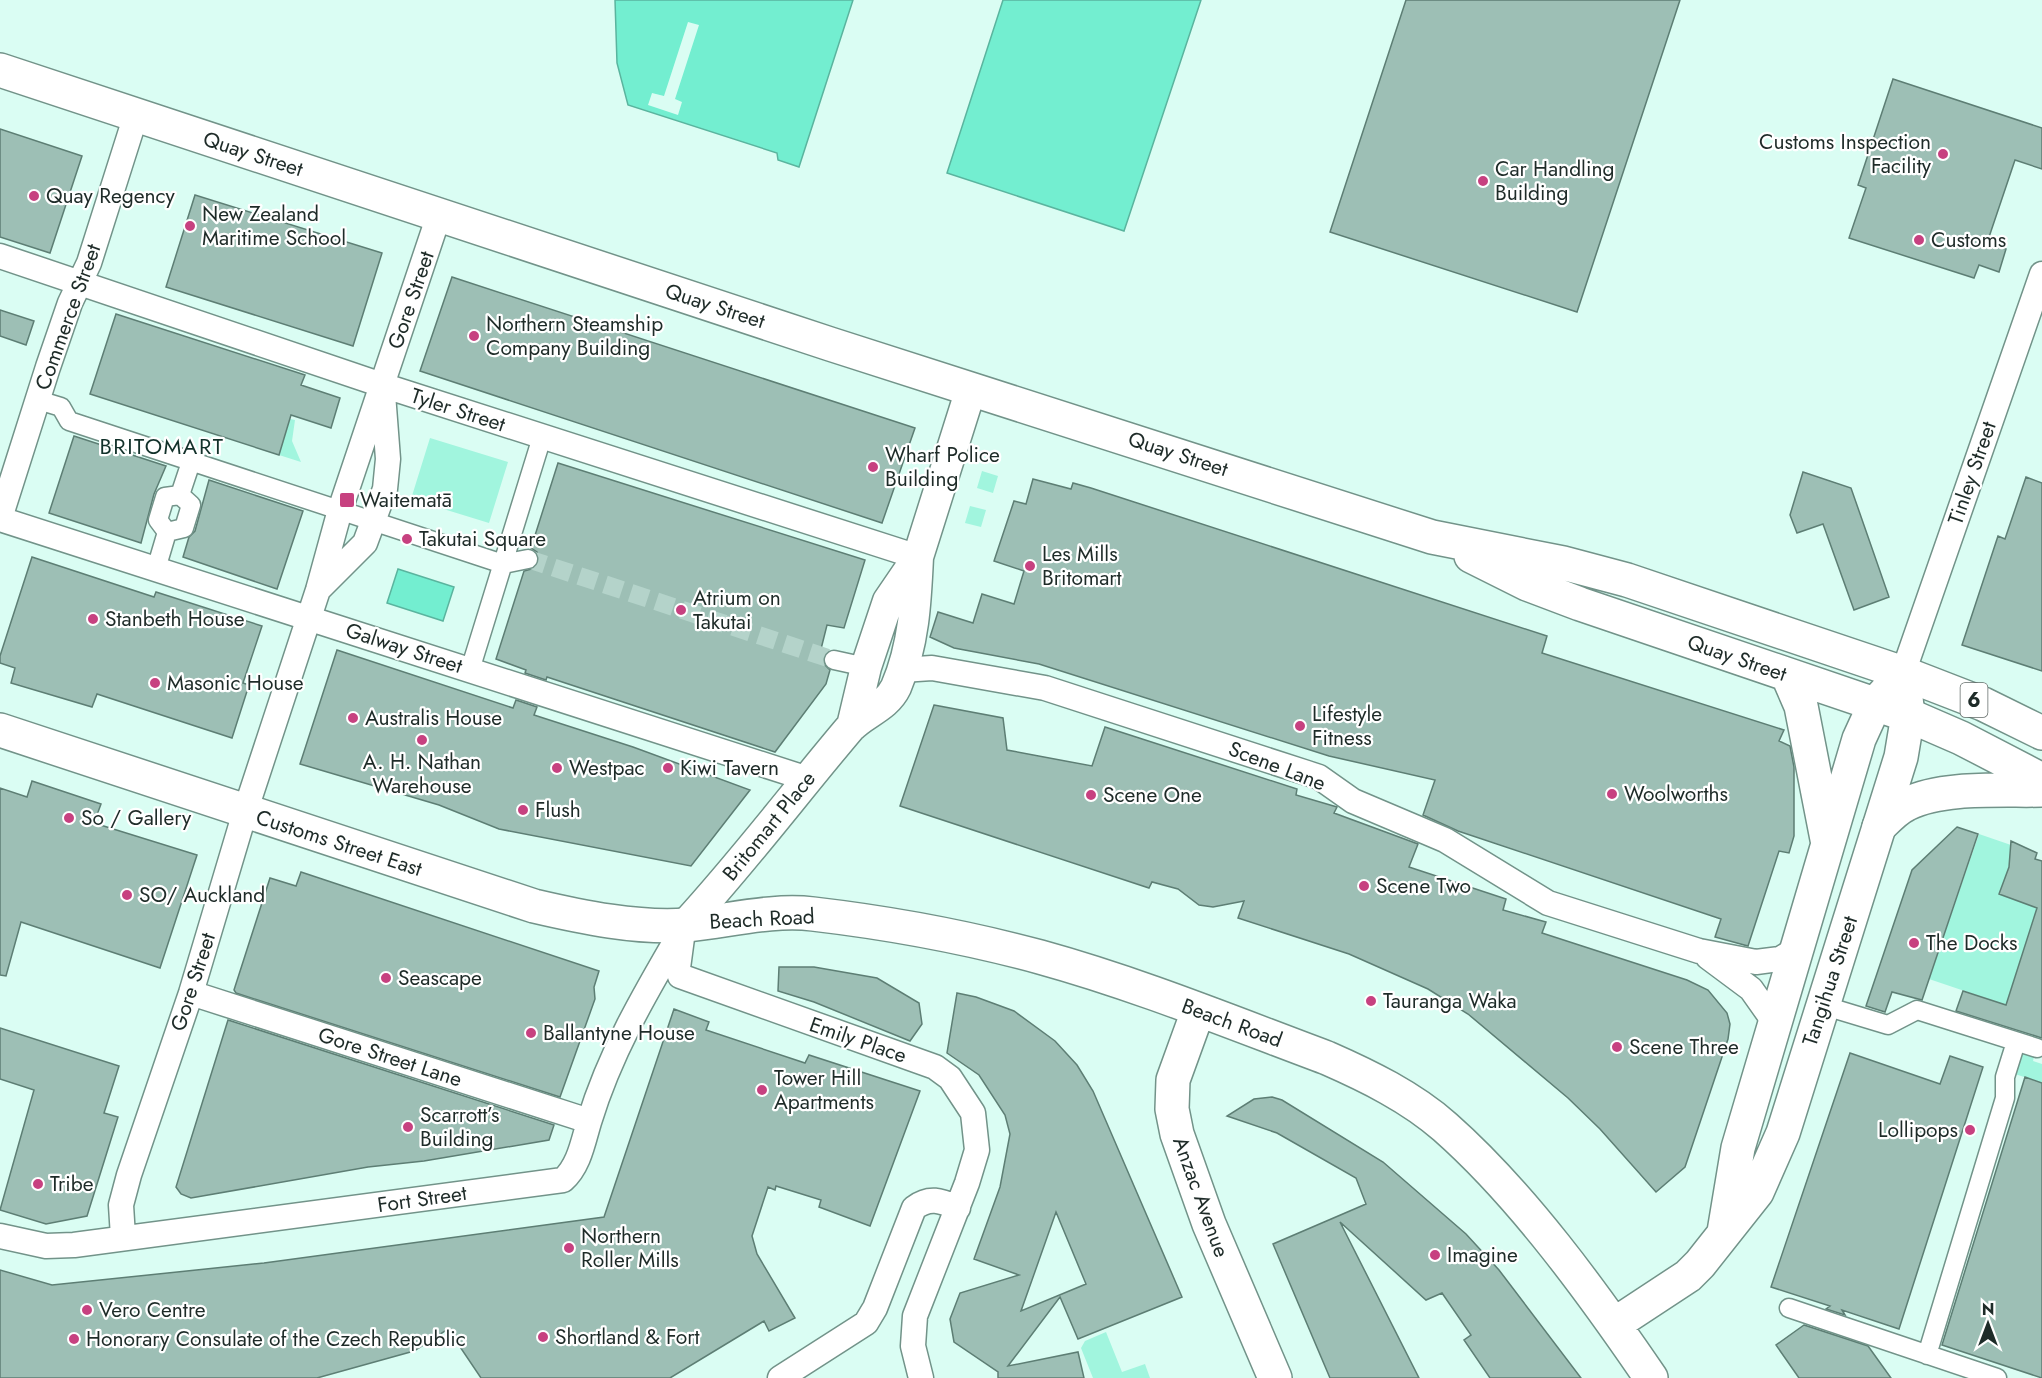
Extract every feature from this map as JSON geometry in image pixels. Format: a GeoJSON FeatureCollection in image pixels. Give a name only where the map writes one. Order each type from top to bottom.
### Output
{"type":"FeatureCollection","features":[{"type":"Feature","properties":{"kind":"main road","name":"Quay Street"},"geometry":{"type":"LineString","coordinates":[[0,70],[971,389],[1432,537],[1563,563],[1627,580],[1903,673],[1983,704],[2042,733]]}},
{"type":"Feature","properties":{"kind":"main road","name":"Quay Street"},"geometry":{"type":"LineString","coordinates":[[1432,537],[1527,584],[1788,676],[1908,715],[1961,738],[2042,780]]}},
{"type":"Feature","properties":{"kind":"main road","name":"Tangihua Street"},"geometry":{"type":"LineString","coordinates":[[1724,1233],[1738,1148],[1798,948],[1827,840],[1859,739],[1875,704],[1903,673]]}},
{"type":"Feature","properties":{"kind":"main road","name":"Tangihua Street"},"geometry":{"type":"LineString","coordinates":[[1615,1324],[1688,1276],[1757,1192],[1768,1172],[1783,1133],[1901,757],[1908,715],[1903,673]]}},
{"type":"Feature","properties":{"kind":"main road"},"geometry":{"type":"LineString","coordinates":[[1788,676],[1801,706],[1827,840]]}},
{"type":"Feature","properties":{"kind":"main road","name":"Customs Street East"},"geometry":{"type":"LineString","coordinates":[[0,730],[534,906],[592,918],[684,925]]}},
{"type":"Feature","properties":{"kind":"main road"},"geometry":{"type":"LineString","coordinates":[[1879,827],[1908,803],[1923,799],[1979,791],[2042,790]]}},
{"type":"Feature","properties":{"kind":"main road","name":"Beach Road"},"geometry":{"type":"LineString","coordinates":[[684,925],[783,914],[811,914],[932,931],[1043,958],[1198,1011],[1327,1058],[1365,1075],[1406,1099],[1444,1126],[1478,1160],[1549,1239],[1615,1324],[1651,1378]]}},
{"type":"Feature","properties":{"kind":"main road","name":"Anzac Avenue"},"geometry":{"type":"LineString","coordinates":[[1198,1011],[1173,1080],[1172,1109],[1175,1126],[1184,1161],[1205,1214],[1275,1378]]}},
{"type":"Feature","properties":{"kind":"street","name":"Commerce Street"},"geometry":{"type":"LineString","coordinates":[[0,519],[70,303],[89,263],[136,115]]}},
{"type":"Feature","properties":{"kind":"street","name":"Gore Street"},"geometry":{"type":"LineString","coordinates":[[123,1237],[121,1205],[124,1191],[190,993],[245,812],[318,590],[340,510],[440,215]]}},
{"type":"Feature","properties":{"kind":"street","name":"Tyler Street"},"geometry":{"type":"LineString","coordinates":[[0,256],[382,385],[918,557]]}},
{"type":"Feature","properties":{"kind":"street","name":"Tinley Street"},"geometry":{"type":"LineString","coordinates":[[1903,673],[2042,274]]}},
{"type":"Feature","properties":{"kind":"street","name":"Gore Street"},"geometry":{"type":"LineString","coordinates":[[318,590],[365,543],[385,489],[388,459],[382,385]]}},
{"type":"Feature","properties":{"kind":"street","name":"Britomart Place"},"geometry":{"type":"LineString","coordinates":[[684,925],[737,868],[852,726],[888,699],[902,670],[916,614],[918,557],[971,389]]}},
{"type":"Feature","properties":{"kind":"street"},"geometry":{"type":"LineString","coordinates":[[38,400],[61,407],[69,421],[502,564],[528,559]]}},
{"type":"Feature","properties":{"kind":"street"},"geometry":{"type":"LineString","coordinates":[[470,670],[542,437]]}},
{"type":"Feature","properties":{"kind":"street"},"geometry":{"type":"LineString","coordinates":[[156,569],[167,532],[158,520],[165,497],[180,495],[191,462]]}},
{"type":"Feature","properties":{"kind":"street","name":"Galway Street"},"geometry":{"type":"LineString","coordinates":[[0,519],[808,779]]}},
{"type":"Feature","properties":{"kind":"street","name":"Britomart Place"},"geometry":{"type":"LineString","coordinates":[[852,726],[866,668],[888,601],[918,557]]}},
{"type":"Feature","properties":{"kind":"street"},"geometry":{"type":"LineString","coordinates":[[834,660],[866,668]]}},
{"type":"Feature","properties":{"kind":"street","name":"Scene Lane"},"geometry":{"type":"LineString","coordinates":[[902,670],[932,668],[1045,688],[1319,777],[1353,801],[1416,825],[1445,840],[1548,903],[1699,951],[1756,962],[1780,958],[1798,948]]}},
{"type":"Feature","properties":{"kind":"street","name":"Fort Street"},"geometry":{"type":"LineString","coordinates":[[0,1236],[46,1246],[563,1180],[575,1165],[621,1037],[684,925]]}},
{"type":"Feature","properties":{"kind":"street","name":"Emily Place"},"geometry":{"type":"LineString","coordinates":[[684,925],[678,968],[680,976],[935,1067],[950,1078],[973,1113],[977,1138],[974,1166],[915,1316],[913,1346],[921,1378]]}},
{"type":"Feature","properties":{"kind":"street","name":"Scene Lane"},"geometry":{"type":"LineString","coordinates":[[1699,951],[1751,989],[1775,1023]]}},
{"type":"Feature","properties":{"kind":"street","name":"Gore Street Lane"},"geometry":{"type":"LineString","coordinates":[[190,993],[589,1121]]}},
{"type":"Feature","properties":{"kind":"street"},"geometry":{"type":"LineString","coordinates":[[1822,1005],[1888,1025],[1917,1010],[2037,1048]]}},
{"type":"Feature","properties":{"kind":"street"},"geometry":{"type":"LineString","coordinates":[[1927,1355],[2005,1098],[2005,1077],[2016,1042]]}},
{"type":"Feature","properties":{"kind":"street"},"geometry":{"type":"LineString","coordinates":[[780,1378],[866,1323],[875,1308],[914,1208],[929,1200],[938,1200],[958,1208]]}},
{"type":"Feature","properties":{"kind":"street"},"geometry":{"type":"LineString","coordinates":[[1789,1308],[1997,1378]]}},
{"type":"Feature","properties":{"kind":"shaded area"},"geometry":{"type":"Polygon","coordinates":[[[615,0],[853,0],[799,167],[778,160],[777,153],[628,105],[617,63],[615,0]]]}},
{"type":"Feature","properties":{"kind":"shaded area"},"geometry":{"type":"Polygon","coordinates":[[[1003,0],[1201,0],[1124,231],[947,173],[1003,0]]]}},
{"type":"Feature","properties":{"kind":"shaded area"},"geometry":{"type":"Polygon","coordinates":[[[290,419],[295,420],[292,441],[301,462],[279,455],[290,419]]]}},
{"type":"Feature","properties":{"kind":"shaded area"},"geometry":{"type":"Polygon","coordinates":[[[430,438],[508,462],[489,523],[411,499],[430,438]]]}},
{"type":"Feature","properties":{"kind":"shaded area"},"geometry":{"type":"Polygon","coordinates":[[[982,471],[998,476],[993,493],[977,488],[982,471]]]}},
{"type":"Feature","properties":{"kind":"shaded area"},"geometry":{"type":"Polygon","coordinates":[[[970,506],[986,510],[981,527],[965,523],[970,506]]]}},
{"type":"Feature","properties":{"kind":"shaded area"},"geometry":{"type":"Polygon","coordinates":[[[398,569],[454,587],[443,621],[387,603],[398,569]]]}},
{"type":"Feature","properties":{"kind":"shaded area"},"geometry":{"type":"Polygon","coordinates":[[[1979,834],[2011,845],[2009,867],[1999,894],[2037,908],[2006,1005],[1929,979],[1979,834]]]}},
{"type":"Feature","properties":{"kind":"shaded area"},"geometry":{"type":"Polygon","coordinates":[[[2022,1053],[2034,1057],[2033,1061],[2042,1064],[2042,1083],[2015,1074],[2022,1053]]]}},
{"type":"Feature","properties":{"kind":"shaded area"},"geometry":{"type":"Polygon","coordinates":[[[1106,1332],[1122,1372],[1145,1364],[1150,1378],[1093,1378],[1081,1348],[1085,1341],[1106,1332]]]}},
{"type":"Feature","properties":{"kind":"pier"},"geometry":{"type":"Polygon","coordinates":[[[688,22],[699,25],[675,99],[682,102],[678,115],[648,105],[652,93],[664,96],[688,22]]]}},
{"type":"Feature","properties":{"kind":"building","name":"Car Handling Building"},"geometry":{"type":"Polygon","coordinates":[[[1406,0],[1680,0],[1577,312],[1330,232],[1406,0]]]}},
{"type":"Feature","properties":{"kind":"building","name":"Customs Inspection Facility"},"geometry":{"type":"Polygon","coordinates":[[[1893,79],[2042,128],[2042,169],[2015,160],[1987,243],[2006,249],[1999,272],[1979,265],[1974,278],[1849,238],[1866,188],[1858,185],[1893,79]]]}},
{"type":"Feature","properties":{"kind":"building","name":"Quay Regency"},"geometry":{"type":"Polygon","coordinates":[[[0,129],[82,156],[50,253],[0,237],[0,129]]]}},
{"type":"Feature","properties":{"kind":"building"},"geometry":{"type":"Polygon","coordinates":[[[195,195],[382,253],[353,346],[166,287],[195,195]]]}},
{"type":"Feature","properties":{"kind":"building"},"geometry":{"type":"Polygon","coordinates":[[[452,277],[915,428],[882,523],[420,371],[452,277]]]}},
{"type":"Feature","properties":{"kind":"building"},"geometry":{"type":"Polygon","coordinates":[[[0,310],[34,321],[26,345],[0,336],[0,310]]]}},
{"type":"Feature","properties":{"kind":"building"},"geometry":{"type":"Polygon","coordinates":[[[116,314],[305,375],[301,385],[340,398],[331,428],[291,415],[279,455],[90,394],[116,314]]]}},
{"type":"Feature","properties":{"kind":"building"},"geometry":{"type":"Polygon","coordinates":[[[74,436],[166,466],[154,494],[141,543],[49,513],[74,436]]]}},
{"type":"Feature","properties":{"kind":"building","name":"Atrium on Takutai"},"geometry":{"type":"Polygon","coordinates":[[[558,463],[865,560],[844,628],[827,625],[821,649],[828,651],[823,658],[824,664],[830,670],[826,684],[775,752],[547,677],[546,680],[525,673],[526,670],[496,659],[524,571],[535,568],[539,562],[537,552],[531,548],[558,463]]]}},
{"type":"Feature","properties":{"kind":"building"},"geometry":{"type":"Polygon","coordinates":[[[1803,472],[1851,488],[1889,597],[1854,610],[1823,524],[1797,533],[1790,515],[1803,472]]]}},
{"type":"Feature","properties":{"kind":"building"},"geometry":{"type":"Polygon","coordinates":[[[2026,477],[2042,483],[2042,671],[1962,645],[1998,536],[2005,539],[2026,477]]]}},
{"type":"Feature","properties":{"kind":"building"},"geometry":{"type":"Polygon","coordinates":[[[1033,479],[1071,489],[1073,483],[1091,488],[1547,636],[1542,653],[1784,730],[1779,741],[1790,746],[1794,767],[1794,836],[1789,853],[1779,851],[1748,946],[1715,937],[1721,919],[1458,831],[1423,815],[1435,780],[1329,756],[1039,664],[954,648],[930,637],[938,612],[973,623],[982,594],[1014,604],[1024,571],[994,561],[1014,501],[1026,504],[1033,479]]]}},
{"type":"Feature","properties":{"kind":"building"},"geometry":{"type":"Polygon","coordinates":[[[209,480],[303,511],[277,589],[183,557],[189,537],[195,531],[209,480]]]}},
{"type":"Feature","properties":{"kind":"building"},"geometry":{"type":"Polygon","coordinates":[[[32,557],[154,597],[156,592],[262,626],[243,683],[249,685],[232,738],[97,694],[92,707],[11,683],[15,668],[0,663],[0,656],[32,557]]]}},
{"type":"Feature","properties":{"kind":"building"},"geometry":{"type":"Polygon","coordinates":[[[337,650],[513,708],[516,700],[537,707],[534,715],[633,747],[750,790],[691,866],[499,829],[439,805],[300,764],[337,650]]]}},
{"type":"Feature","properties":{"kind":"building"},"geometry":{"type":"Polygon","coordinates":[[[934,705],[1003,718],[1007,750],[1092,766],[1105,727],[1297,789],[1296,795],[1337,807],[1334,813],[1418,844],[1409,867],[1506,899],[1503,910],[1546,922],[1542,933],[1687,980],[1708,990],[1727,1013],[1730,1024],[1728,1039],[1685,1167],[1656,1192],[1600,1129],[1568,1098],[1468,1014],[1428,989],[1349,954],[1238,918],[1244,901],[1213,907],[1199,905],[1178,889],[1152,882],[1149,888],[900,806],[934,705]]]}},
{"type":"Feature","properties":{"kind":"building"},"geometry":{"type":"Polygon","coordinates":[[[32,781],[101,804],[94,823],[197,855],[160,968],[21,922],[6,976],[0,975],[0,788],[27,797],[32,781]]]}},
{"type":"Feature","properties":{"kind":"building"},"geometry":{"type":"Polygon","coordinates":[[[1957,827],[1978,834],[1922,1000],[1892,992],[1885,1012],[1866,1006],[1912,870],[1957,827]]]}},
{"type":"Feature","properties":{"kind":"building"},"geometry":{"type":"Polygon","coordinates":[[[2011,841],[2037,853],[2035,859],[2042,861],[2042,1038],[1956,1011],[1963,991],[2006,1005],[2037,908],[1999,894],[2009,867],[2011,841]]]}},
{"type":"Feature","properties":{"kind":"building"},"geometry":{"type":"Polygon","coordinates":[[[301,872],[599,971],[594,987],[595,999],[560,1097],[236,993],[234,990],[270,878],[296,886],[301,872]]]}},
{"type":"Feature","properties":{"kind":"building"},"geometry":{"type":"Polygon","coordinates":[[[779,967],[814,967],[877,978],[919,1003],[922,1024],[910,1041],[814,1002],[778,991],[779,967]]]}},
{"type":"Feature","properties":{"kind":"building"},"geometry":{"type":"Polygon","coordinates":[[[957,993],[976,997],[1014,1011],[1055,1041],[1077,1065],[1093,1091],[1182,1297],[1078,1339],[1060,1297],[1008,1366],[1078,1352],[1084,1378],[998,1378],[998,1372],[954,1342],[950,1319],[960,1293],[1019,1275],[974,1259],[1000,1187],[1010,1134],[1005,1115],[979,1075],[947,1053],[957,993]],[[1056,1212],[1021,1311],[1086,1284],[1056,1212]]]}},
{"type":"Feature","properties":{"kind":"building"},"geometry":{"type":"Polygon","coordinates":[[[674,1009],[709,1022],[706,1030],[805,1063],[809,1055],[920,1091],[870,1226],[819,1207],[821,1200],[776,1186],[775,1190],[768,1187],[752,1236],[757,1254],[795,1318],[769,1331],[764,1321],[670,1378],[481,1378],[448,1329],[414,1351],[317,1378],[0,1378],[0,1270],[52,1285],[264,1263],[604,1217],[674,1009]]]}},
{"type":"Feature","properties":{"kind":"building"},"geometry":{"type":"Polygon","coordinates":[[[228,1020],[554,1125],[549,1140],[424,1161],[368,1167],[191,1198],[181,1194],[176,1187],[228,1020]]]}},
{"type":"Feature","properties":{"kind":"building"},"geometry":{"type":"Polygon","coordinates":[[[0,1028],[119,1066],[104,1113],[118,1117],[87,1216],[46,1224],[0,1210],[34,1090],[0,1079],[0,1028]]]}},
{"type":"Feature","properties":{"kind":"building"},"geometry":{"type":"Polygon","coordinates":[[[1850,1053],[1940,1084],[1950,1056],[1983,1067],[1899,1329],[1842,1310],[1845,1315],[1826,1309],[1830,1306],[1771,1287],[1850,1053]]]}},
{"type":"Feature","properties":{"kind":"building"},"geometry":{"type":"Polygon","coordinates":[[[2025,1077],[2042,1083],[2042,1378],[1942,1345],[2025,1077]]]}},
{"type":"Feature","properties":{"kind":"building"},"geometry":{"type":"Polygon","coordinates":[[[1272,1097],[1282,1100],[1383,1162],[1466,1234],[1499,1270],[1581,1378],[1490,1378],[1464,1340],[1471,1335],[1442,1293],[1426,1300],[1340,1222],[1419,1378],[1330,1378],[1273,1244],[1366,1204],[1356,1178],[1277,1133],[1227,1116],[1254,1099],[1272,1097]]]}},
{"type":"Feature","properties":{"kind":"building"},"geometry":{"type":"Polygon","coordinates":[[[1804,1325],[1868,1346],[1891,1378],[1799,1378],[1776,1345],[1804,1325]]]}},
{"type":"Feature","properties":{"kind":"tunnel"},"geometry":{"type":"LineString","coordinates":[[528,559],[834,660]]}},
{"type":"Feature","properties":{"kind":"place","name":"Customs Inspection Facility"},"geometry":{"type":"Point","coordinates":[1943,154]}},
{"type":"Feature","properties":{"kind":"place","name":"Car Handling Building"},"geometry":{"type":"Point","coordinates":[1483,181]}},
{"type":"Feature","properties":{"kind":"place","name":"Quay Regency"},"geometry":{"type":"Point","coordinates":[34,196]}},
{"type":"Feature","properties":{"kind":"place","name":"New Zealand Maritime School"},"geometry":{"type":"Point","coordinates":[190,226]}},
{"type":"Feature","properties":{"kind":"place","name":"Customs"},"geometry":{"type":"Point","coordinates":[1919,240]}},
{"type":"Feature","properties":{"kind":"place","name":"Northern Steamship Company Building"},"geometry":{"type":"Point","coordinates":[474,336]}},
{"type":"Feature","properties":{"kind":"place","name":"Wharf Police Building"},"geometry":{"type":"Point","coordinates":[873,467]}},
{"type":"Feature","properties":{"kind":"place","name":"Waitematā"},"geometry":{"type":"Point","coordinates":[347,500]}},
{"type":"Feature","properties":{"kind":"place","name":"Takutai Square"},"geometry":{"type":"Point","coordinates":[407,539]}},
{"type":"Feature","properties":{"kind":"place","name":"Les Mills Britomart"},"geometry":{"type":"Point","coordinates":[1030,566]}},
{"type":"Feature","properties":{"kind":"place","name":"Atrium on Takutai"},"geometry":{"type":"Point","coordinates":[681,610]}},
{"type":"Feature","properties":{"kind":"place","name":"Stanbeth House"},"geometry":{"type":"Point","coordinates":[93,619]}},
{"type":"Feature","properties":{"kind":"place","name":"Masonic House"},"geometry":{"type":"Point","coordinates":[155,683]}},
{"type":"Feature","properties":{"kind":"place","name":"Australis House"},"geometry":{"type":"Point","coordinates":[353,718]}},
{"type":"Feature","properties":{"kind":"place","name":"Lifestyle Fitness"},"geometry":{"type":"Point","coordinates":[1300,726]}},
{"type":"Feature","properties":{"kind":"place","name":"A. H. Nathan Warehouse"},"geometry":{"type":"Point","coordinates":[422,740]}},
{"type":"Feature","properties":{"kind":"place","name":"Westpac"},"geometry":{"type":"Point","coordinates":[557,768]}},
{"type":"Feature","properties":{"kind":"place","name":"Kiwi Tavern"},"geometry":{"type":"Point","coordinates":[668,768]}},
{"type":"Feature","properties":{"kind":"place","name":"Woolworths"},"geometry":{"type":"Point","coordinates":[1612,794]}},
{"type":"Feature","properties":{"kind":"place","name":"Scene One"},"geometry":{"type":"Point","coordinates":[1091,795]}},
{"type":"Feature","properties":{"kind":"place","name":"Flush"},"geometry":{"type":"Point","coordinates":[523,810]}},
{"type":"Feature","properties":{"kind":"place","name":"So / Gallery"},"geometry":{"type":"Point","coordinates":[69,818]}},
{"type":"Feature","properties":{"kind":"place","name":"Scene Two"},"geometry":{"type":"Point","coordinates":[1364,886]}},
{"type":"Feature","properties":{"kind":"place","name":"SO/ Auckland"},"geometry":{"type":"Point","coordinates":[127,895]}},
{"type":"Feature","properties":{"kind":"place","name":"The Docks"},"geometry":{"type":"Point","coordinates":[1914,943]}},
{"type":"Feature","properties":{"kind":"place","name":"Seascape"},"geometry":{"type":"Point","coordinates":[386,978]}},
{"type":"Feature","properties":{"kind":"place","name":"Tauranga Waka"},"geometry":{"type":"Point","coordinates":[1371,1001]}},
{"type":"Feature","properties":{"kind":"place","name":"Ballantyne House"},"geometry":{"type":"Point","coordinates":[531,1033]}},
{"type":"Feature","properties":{"kind":"place","name":"Scene Three"},"geometry":{"type":"Point","coordinates":[1617,1047]}},
{"type":"Feature","properties":{"kind":"place","name":"Tower Hill Apartments"},"geometry":{"type":"Point","coordinates":[762,1090]}},
{"type":"Feature","properties":{"kind":"place","name":"Scarrott’s Building"},"geometry":{"type":"Point","coordinates":[408,1127]}},
{"type":"Feature","properties":{"kind":"place","name":"Lollipops"},"geometry":{"type":"Point","coordinates":[1970,1130]}},
{"type":"Feature","properties":{"kind":"place","name":"Tribe"},"geometry":{"type":"Point","coordinates":[38,1184]}},
{"type":"Feature","properties":{"kind":"place","name":"Northern Roller Mills"},"geometry":{"type":"Point","coordinates":[569,1248]}},
{"type":"Feature","properties":{"kind":"place","name":"Imagine"},"geometry":{"type":"Point","coordinates":[1435,1255]}},
{"type":"Feature","properties":{"kind":"place","name":"Vero Centre"},"geometry":{"type":"Point","coordinates":[87,1310]}},
{"type":"Feature","properties":{"kind":"place","name":"Shortland & Fort"},"geometry":{"type":"Point","coordinates":[543,1337]}},
{"type":"Feature","properties":{"kind":"place","name":"Honorary Consulate of the Czech Republic"},"geometry":{"type":"Point","coordinates":[74,1339]}},
{"type":"Feature","properties":{"kind":"district","name":"BRITOMART"},"geometry":{"type":"Point","coordinates":[162,446]}}]}
